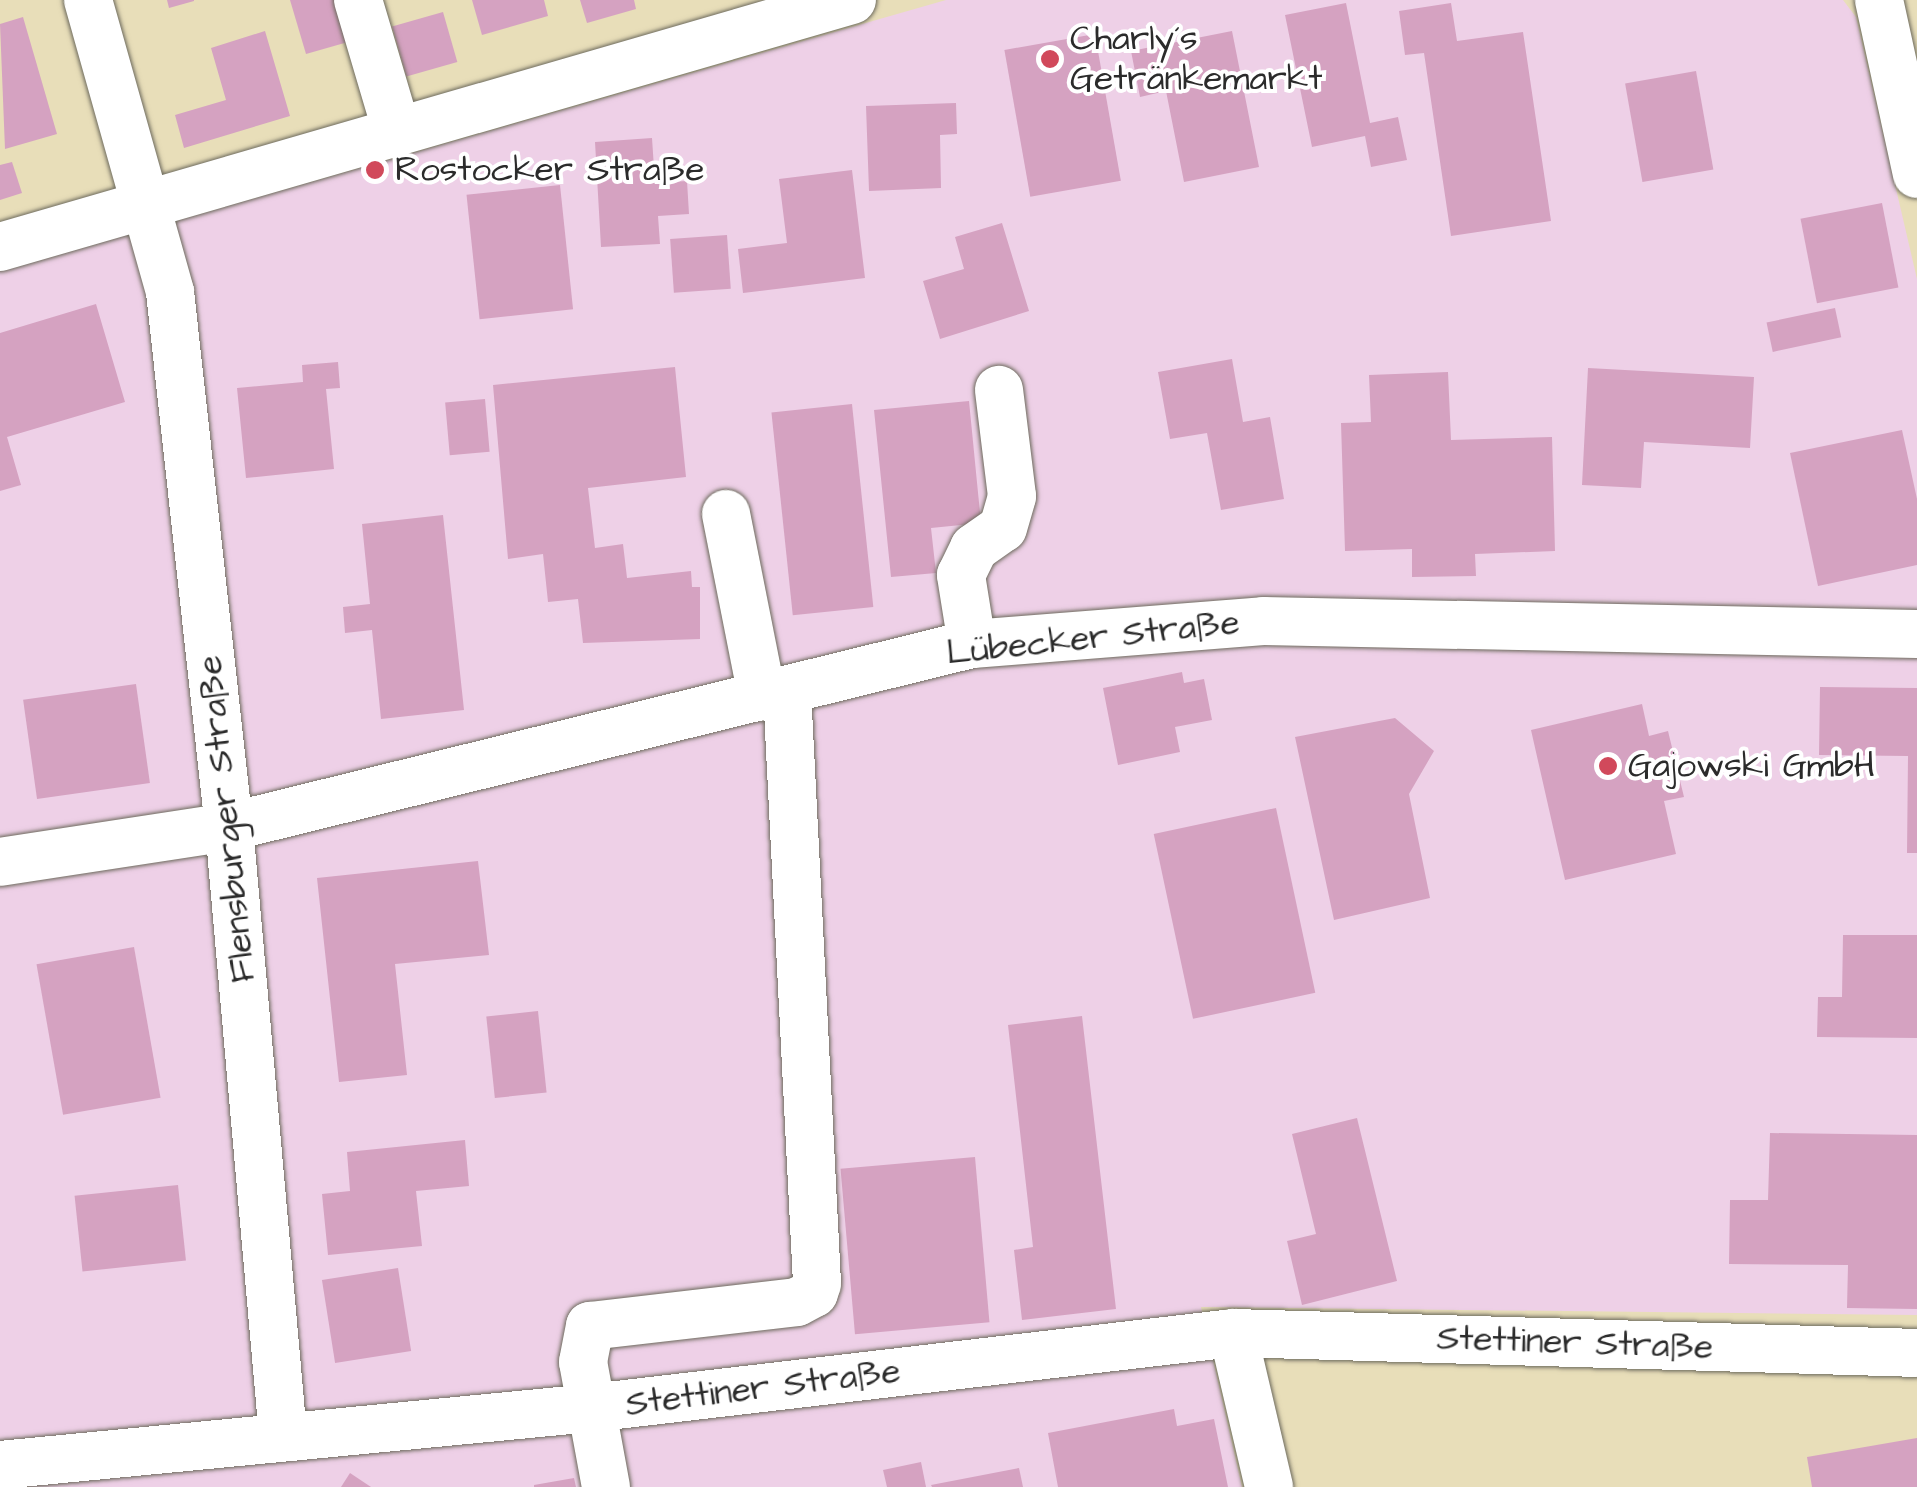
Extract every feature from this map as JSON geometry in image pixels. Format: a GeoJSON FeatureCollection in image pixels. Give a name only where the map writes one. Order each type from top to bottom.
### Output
{"type":"FeatureCollection","features":[{"type":"Feature","properties":{"kind":"street"},"geometry":{"type":"LineString","coordinates":[[88,0],[148,206]]}},
{"type":"Feature","properties":{"kind":"street"},"geometry":{"type":"LineString","coordinates":[[358,0],[397,132]]}},
{"type":"Feature","properties":{"kind":"street"},"geometry":{"type":"LineString","coordinates":[[0,248],[852,0]]}},
{"type":"Feature","properties":{"kind":"street"},"geometry":{"type":"LineString","coordinates":[[1879,0],[1917,174]]}},
{"type":"Feature","properties":{"kind":"street","name":"Flensburger Straße"},"geometry":{"type":"LineString","coordinates":[[148,206],[170,292],[230,827],[283,1436]]}},
{"type":"Feature","properties":{"kind":"street"},"geometry":{"type":"LineString","coordinates":[[972,644],[960,575],[974,548],[1003,528],[1012,496],[999,390]]}},
{"type":"Feature","properties":{"kind":"street"},"geometry":{"type":"LineString","coordinates":[[590,1408],[582,1339],[590,1326],[797,1302],[814,1293],[774,693],[726,514]]}},
{"type":"Feature","properties":{"kind":"street","name":"Lübecker Straße"},"geometry":{"type":"LineString","coordinates":[[230,827],[972,644],[1262,622],[1917,634]]}},
{"type":"Feature","properties":{"kind":"street"},"geometry":{"type":"LineString","coordinates":[[0,862],[230,827]]}},
{"type":"Feature","properties":{"kind":"street"},"geometry":{"type":"LineString","coordinates":[[1233,1332],[1269,1487]]}},
{"type":"Feature","properties":{"kind":"street","name":"Stettiner Straße"},"geometry":{"type":"LineString","coordinates":[[0,1466],[590,1408],[1233,1332],[1917,1353]]}},
{"type":"Feature","properties":{"kind":"street","name":"Stettiner Straße"},"geometry":{"type":"LineString","coordinates":[[590,1408],[606,1487]]}},
{"type":"Feature","properties":{"kind":"shaded area"},"geometry":{"type":"Polygon","coordinates":[[[946,0],[1843,0],[1856,17],[1917,279],[1917,1315],[1201,1307],[1242,1487],[0,1487],[0,271],[946,0]]]}},
{"type":"Feature","properties":{"kind":"building"},"geometry":{"type":"Polygon","coordinates":[[[167,0],[194,0],[194,1],[169,8],[167,0]]]}},
{"type":"Feature","properties":{"kind":"building"},"geometry":{"type":"Polygon","coordinates":[[[290,0],[352,0],[362,38],[306,54],[290,0]]]}},
{"type":"Feature","properties":{"kind":"building"},"geometry":{"type":"Polygon","coordinates":[[[472,0],[544,0],[548,16],[482,35],[472,0]]]}},
{"type":"Feature","properties":{"kind":"building"},"geometry":{"type":"Polygon","coordinates":[[[580,0],[634,0],[636,9],[587,23],[580,0]]]}},
{"type":"Feature","properties":{"kind":"building"},"geometry":{"type":"Polygon","coordinates":[[[1346,3],[1370,123],[1398,117],[1407,160],[1371,167],[1365,136],[1312,147],[1285,15],[1346,3]]]}},
{"type":"Feature","properties":{"kind":"building"},"geometry":{"type":"Polygon","coordinates":[[[1451,3],[1457,41],[1523,32],[1551,221],[1451,236],[1424,53],[1405,55],[1399,11],[1451,3]]]}},
{"type":"Feature","properties":{"kind":"building"},"geometry":{"type":"Polygon","coordinates":[[[443,12],[457,62],[406,77],[392,27],[443,12]]]}},
{"type":"Feature","properties":{"kind":"building"},"geometry":{"type":"Polygon","coordinates":[[[23,17],[57,134],[5,149],[0,24],[23,17]]]}},
{"type":"Feature","properties":{"kind":"building"},"geometry":{"type":"Polygon","coordinates":[[[265,31],[290,116],[184,148],[175,115],[226,100],[211,48],[265,31]]]}},
{"type":"Feature","properties":{"kind":"building"},"geometry":{"type":"Polygon","coordinates":[[[1232,31],[1259,167],[1184,182],[1166,91],[1140,97],[1131,51],[1232,31]]]}},
{"type":"Feature","properties":{"kind":"building"},"geometry":{"type":"Polygon","coordinates":[[[1095,34],[1121,181],[1030,197],[1004,50],[1095,34]]]}},
{"type":"Feature","properties":{"kind":"building"},"geometry":{"type":"Polygon","coordinates":[[[1696,71],[1713,169],[1642,182],[1625,84],[1696,71]]]}},
{"type":"Feature","properties":{"kind":"building"},"geometry":{"type":"Polygon","coordinates":[[[956,103],[957,134],[940,135],[941,188],[869,191],[866,106],[956,103]]]}},
{"type":"Feature","properties":{"kind":"building"},"geometry":{"type":"Polygon","coordinates":[[[652,138],[655,183],[687,181],[689,214],[658,216],[660,244],[601,247],[595,142],[652,138]]]}},
{"type":"Feature","properties":{"kind":"building"},"geometry":{"type":"Polygon","coordinates":[[[12,162],[22,193],[0,200],[0,165],[12,162]]]}},
{"type":"Feature","properties":{"kind":"building"},"geometry":{"type":"Polygon","coordinates":[[[852,170],[865,278],[743,293],[738,249],[787,243],[779,179],[852,170]]]}},
{"type":"Feature","properties":{"kind":"building"},"geometry":{"type":"Polygon","coordinates":[[[560,185],[573,309],[480,319],[467,195],[560,185]]]}},
{"type":"Feature","properties":{"kind":"building"},"geometry":{"type":"Polygon","coordinates":[[[1882,203],[1898,287],[1817,303],[1801,219],[1882,203]]]}},
{"type":"Feature","properties":{"kind":"building"},"geometry":{"type":"Polygon","coordinates":[[[1002,223],[1029,311],[940,339],[923,281],[964,269],[955,237],[1002,223]]]}},
{"type":"Feature","properties":{"kind":"building"},"geometry":{"type":"Polygon","coordinates":[[[727,235],[731,289],[674,293],[670,239],[727,235]]]}},
{"type":"Feature","properties":{"kind":"building"},"geometry":{"type":"Polygon","coordinates":[[[96,304],[125,402],[7,437],[21,485],[0,491],[0,333],[96,304]]]}},
{"type":"Feature","properties":{"kind":"building"},"geometry":{"type":"Polygon","coordinates":[[[1835,308],[1841,337],[1773,352],[1767,323],[1835,308]]]}},
{"type":"Feature","properties":{"kind":"building"},"geometry":{"type":"Polygon","coordinates":[[[1232,359],[1243,422],[1270,417],[1284,499],[1221,510],[1207,433],[1170,439],[1158,372],[1232,359]]]}},
{"type":"Feature","properties":{"kind":"building"},"geometry":{"type":"Polygon","coordinates":[[[338,362],[340,388],[326,389],[334,469],[246,478],[237,388],[303,382],[302,365],[338,362]]]}},
{"type":"Feature","properties":{"kind":"building"},"geometry":{"type":"Polygon","coordinates":[[[675,367],[686,477],[588,488],[595,548],[623,544],[627,578],[691,571],[692,587],[700,587],[700,639],[583,643],[578,599],[548,602],[543,554],[508,559],[493,385],[675,367]]]}},
{"type":"Feature","properties":{"kind":"building"},"geometry":{"type":"Polygon","coordinates":[[[1588,368],[1754,377],[1750,448],[1644,442],[1641,488],[1582,485],[1588,368]]]}},
{"type":"Feature","properties":{"kind":"building"},"geometry":{"type":"Polygon","coordinates":[[[1448,372],[1451,440],[1552,437],[1555,551],[1475,554],[1476,576],[1412,577],[1412,549],[1345,551],[1341,423],[1371,422],[1369,375],[1448,372]]]}},
{"type":"Feature","properties":{"kind":"building"},"geometry":{"type":"Polygon","coordinates":[[[485,399],[490,452],[450,455],[445,402],[485,399]]]}},
{"type":"Feature","properties":{"kind":"building"},"geometry":{"type":"Polygon","coordinates":[[[969,401],[981,523],[931,528],[936,573],[891,577],[874,410],[969,401]]]}},
{"type":"Feature","properties":{"kind":"building"},"geometry":{"type":"Polygon","coordinates":[[[852,404],[873,607],[793,615],[771,412],[852,404]]]}},
{"type":"Feature","properties":{"kind":"building"},"geometry":{"type":"Polygon","coordinates":[[[1902,430],[1917,499],[1917,565],[1818,586],[1790,453],[1902,430]]]}},
{"type":"Feature","properties":{"kind":"building"},"geometry":{"type":"Polygon","coordinates":[[[443,515],[464,710],[381,719],[372,630],[345,633],[343,607],[370,604],[362,524],[443,515]]]}},
{"type":"Feature","properties":{"kind":"building"},"geometry":{"type":"Polygon","coordinates":[[[1182,672],[1184,683],[1204,679],[1212,720],[1175,727],[1180,752],[1118,765],[1103,688],[1182,672]]]}},
{"type":"Feature","properties":{"kind":"building"},"geometry":{"type":"Polygon","coordinates":[[[136,684],[150,783],[37,799],[23,700],[136,684]]]}},
{"type":"Feature","properties":{"kind":"building"},"geometry":{"type":"Polygon","coordinates":[[[1820,687],[1917,688],[1917,853],[1907,853],[1908,756],[1819,755],[1820,687]]]}},
{"type":"Feature","properties":{"kind":"building","name":"Gajowski GmbH"},"geometry":{"type":"Polygon","coordinates":[[[1642,704],[1649,736],[1668,731],[1684,797],[1664,801],[1676,854],[1565,880],[1531,730],[1642,704]]]}},
{"type":"Feature","properties":{"kind":"building"},"geometry":{"type":"Polygon","coordinates":[[[1395,718],[1434,751],[1409,794],[1430,898],[1334,920],[1295,737],[1395,718]]]}},
{"type":"Feature","properties":{"kind":"building"},"geometry":{"type":"Polygon","coordinates":[[[1276,808],[1315,993],[1193,1019],[1154,834],[1276,808]]]}},
{"type":"Feature","properties":{"kind":"building"},"geometry":{"type":"Polygon","coordinates":[[[478,861],[489,955],[395,964],[407,1075],[339,1082],[317,878],[478,861]]]}},
{"type":"Feature","properties":{"kind":"building"},"geometry":{"type":"Polygon","coordinates":[[[1843,935],[1917,935],[1917,1038],[1817,1037],[1818,997],[1842,997],[1843,935]]]}},
{"type":"Feature","properties":{"kind":"building"},"geometry":{"type":"Polygon","coordinates":[[[134,947],[161,1098],[63,1115],[37,964],[134,947]]]}},
{"type":"Feature","properties":{"kind":"building"},"geometry":{"type":"Polygon","coordinates":[[[538,1011],[547,1093],[495,1098],[486,1016],[538,1011]]]}},
{"type":"Feature","properties":{"kind":"building"},"geometry":{"type":"Polygon","coordinates":[[[1082,1016],[1116,1309],[1022,1320],[1014,1250],[1033,1247],[1008,1025],[1082,1016]]]}},
{"type":"Feature","properties":{"kind":"building"},"geometry":{"type":"Polygon","coordinates":[[[1357,1118],[1397,1281],[1302,1305],[1287,1241],[1316,1234],[1292,1134],[1357,1118]]]}},
{"type":"Feature","properties":{"kind":"building"},"geometry":{"type":"Polygon","coordinates":[[[1770,1133],[1917,1135],[1917,1309],[1847,1308],[1848,1265],[1729,1264],[1730,1200],[1768,1200],[1770,1133]]]}},
{"type":"Feature","properties":{"kind":"building"},"geometry":{"type":"Polygon","coordinates":[[[465,1140],[469,1186],[416,1191],[422,1246],[328,1255],[322,1194],[350,1191],[347,1152],[465,1140]]]}},
{"type":"Feature","properties":{"kind":"building"},"geometry":{"type":"Polygon","coordinates":[[[975,1157],[989,1322],[855,1334],[841,1169],[975,1157]]]}},
{"type":"Feature","properties":{"kind":"building"},"geometry":{"type":"Polygon","coordinates":[[[178,1185],[186,1261],[83,1271],[75,1196],[178,1185]]]}},
{"type":"Feature","properties":{"kind":"building"},"geometry":{"type":"Polygon","coordinates":[[[398,1268],[411,1351],[335,1363],[322,1280],[398,1268]]]}},
{"type":"Feature","properties":{"kind":"building"},"geometry":{"type":"Polygon","coordinates":[[[1174,1409],[1177,1426],[1214,1419],[1228,1487],[1058,1487],[1048,1433],[1174,1409]]]}},
{"type":"Feature","properties":{"kind":"building"},"geometry":{"type":"Polygon","coordinates":[[[1917,1438],[1917,1487],[1812,1487],[1807,1457],[1917,1438]]]}},
{"type":"Feature","properties":{"kind":"building"},"geometry":{"type":"Polygon","coordinates":[[[921,1462],[926,1487],[887,1487],[883,1470],[921,1462]]]}},
{"type":"Feature","properties":{"kind":"building"},"geometry":{"type":"Polygon","coordinates":[[[1019,1468],[1023,1487],[931,1485],[1019,1468]]]}},
{"type":"Feature","properties":{"kind":"building"},"geometry":{"type":"Polygon","coordinates":[[[350,1473],[371,1487],[341,1487],[350,1473]]]}},
{"type":"Feature","properties":{"kind":"building"},"geometry":{"type":"Polygon","coordinates":[[[574,1478],[576,1487],[534,1487],[534,1485],[574,1478]]]}},
{"type":"Feature","properties":{"kind":"place","name":"Charly´s Getränkemarkt"},"geometry":{"type":"Point","coordinates":[1050,59]}},
{"type":"Feature","properties":{"kind":"place","name":"Rostocker Straße"},"geometry":{"type":"Point","coordinates":[375,170]}},
{"type":"Feature","properties":{"kind":"place","name":"Gajowski GmbH"},"geometry":{"type":"Point","coordinates":[1608,766]}}]}
